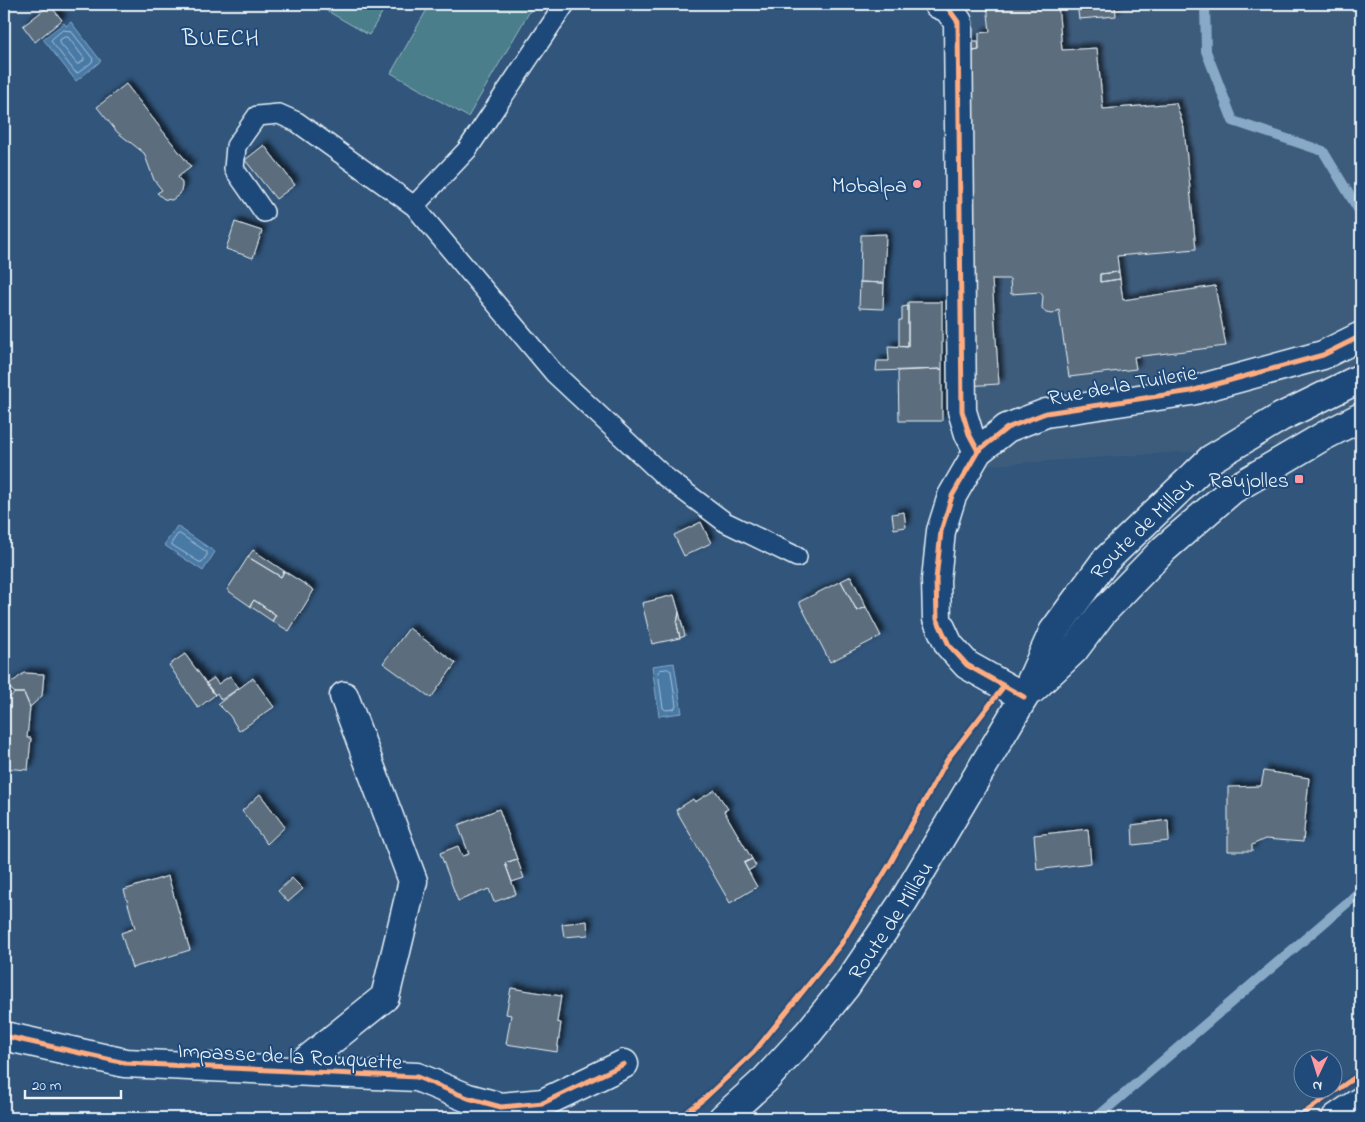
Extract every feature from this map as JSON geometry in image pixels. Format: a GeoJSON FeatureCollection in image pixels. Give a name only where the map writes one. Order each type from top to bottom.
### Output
{"type":"FeatureCollection","features":[{"type":"Feature","properties":{"kind":"street"},"geometry":{"type":"LineString","coordinates":[[938,4],[948,8],[958,22],[962,411],[969,434],[978,451]]}},
{"type":"Feature","properties":{"kind":"street","name":"Rue de la Tuilerie"},"geometry":{"type":"LineString","coordinates":[[1024,697],[967,665],[948,645],[937,619],[936,580],[941,531],[952,496],[978,451],[1007,428],[1046,413],[1191,391],[1323,355],[1361,336]]}},
{"type":"Feature","properties":{"kind":"street","name":"Route de Millau"},"geometry":{"type":"LineString","coordinates":[[723,1118],[765,1080],[803,1039],[846,986],[903,902],[1024,697],[1053,632],[1105,561],[1172,494],[1211,459],[1281,417],[1361,378]]}},
{"type":"Feature","properties":{"kind":"street","name":"Route de Millau"},"geometry":{"type":"LineString","coordinates":[[1024,697],[1074,650],[1102,612],[1164,549],[1232,490],[1322,437],[1361,417]]}},
{"type":"Feature","properties":{"kind":"street"},"geometry":{"type":"LineString","coordinates":[[292,1072],[386,997],[413,881],[344,696]]}},
{"type":"Feature","properties":{"kind":"street","name":"Impasse de la Rouquette"},"geometry":{"type":"LineString","coordinates":[[4,1036],[125,1063],[417,1077],[468,1098],[501,1107],[543,1103],[624,1064]]}},
{"type":"Feature","properties":{"kind":"street"},"geometry":{"type":"LineString","coordinates":[[1336,1118],[1361,1101]]}},
{"type":"Feature","properties":{"kind":"lane"},"geometry":{"type":"LineString","coordinates":[[414,206],[467,150],[565,4]]}},
{"type":"Feature","properties":{"kind":"lane"},"geometry":{"type":"LineString","coordinates":[[264,212],[234,169],[236,146],[258,116],[278,114],[297,122],[414,206],[554,373],[664,476],[725,522],[797,557]]}},
{"type":"Feature","properties":{"kind":"shaded area"},"geometry":{"type":"Polygon","coordinates":[[[951,4],[1361,4],[1361,440],[962,467],[951,4]]]}},
{"type":"Feature","properties":{"kind":"green space"},"geometry":{"type":"Polygon","coordinates":[[[315,4],[387,4],[369,35],[315,4]]]}},
{"type":"Feature","properties":{"kind":"green space"},"geometry":{"type":"Polygon","coordinates":[[[430,4],[534,4],[468,117],[391,73],[430,4]]]}},
{"type":"Feature","properties":{"kind":"water"},"geometry":{"type":"Polygon","coordinates":[[[71,22],[101,61],[76,81],[43,39],[64,23],[66,26],[71,22]]]}},
{"type":"Feature","properties":{"kind":"water"},"geometry":{"type":"Polygon","coordinates":[[[177,526],[215,552],[203,571],[164,545],[177,526]]]}},
{"type":"Feature","properties":{"kind":"water"},"geometry":{"type":"Polygon","coordinates":[[[674,663],[682,713],[659,716],[652,666],[674,663]]]}},
{"type":"Feature","properties":{"kind":"building"},"geometry":{"type":"Polygon","coordinates":[[[987,4],[1058,4],[1062,50],[1097,48],[1103,109],[1176,103],[1184,128],[1196,249],[1117,256],[1119,272],[1100,274],[1100,282],[1120,279],[1123,300],[1215,286],[1226,346],[1134,357],[1136,369],[1069,377],[1059,310],[1053,314],[1046,313],[1042,308],[1043,296],[1040,292],[1011,294],[1010,279],[992,279],[999,384],[966,386],[968,52],[979,50],[979,33],[990,32],[987,4]]]}},
{"type":"Feature","properties":{"kind":"building"},"geometry":{"type":"Polygon","coordinates":[[[1077,4],[1115,4],[1116,16],[1079,19],[1077,4]]]}},
{"type":"Feature","properties":{"kind":"building"},"geometry":{"type":"Polygon","coordinates":[[[50,5],[62,20],[35,42],[23,26],[50,5]]]}},
{"type":"Feature","properties":{"kind":"building"},"geometry":{"type":"Polygon","coordinates":[[[968,41],[978,41],[979,50],[968,52],[968,41]]]}},
{"type":"Feature","properties":{"kind":"building"},"geometry":{"type":"Polygon","coordinates":[[[126,84],[191,167],[178,177],[182,187],[180,194],[172,200],[164,199],[157,193],[162,190],[154,180],[144,153],[117,132],[97,107],[126,84]]]}},
{"type":"Feature","properties":{"kind":"building"},"geometry":{"type":"Polygon","coordinates":[[[1361,131],[1361,144],[1356,141],[1361,131]]]}},
{"type":"Feature","properties":{"kind":"building"},"geometry":{"type":"Polygon","coordinates":[[[264,145],[295,185],[276,199],[245,160],[264,145]]]}},
{"type":"Feature","properties":{"kind":"building"},"geometry":{"type":"Polygon","coordinates":[[[235,222],[262,231],[253,258],[226,249],[235,222]]]}},
{"type":"Feature","properties":{"kind":"building"},"geometry":{"type":"Polygon","coordinates":[[[886,234],[884,283],[860,282],[861,235],[886,234]]]}},
{"type":"Feature","properties":{"kind":"building"},"geometry":{"type":"Polygon","coordinates":[[[1119,272],[1120,279],[1100,282],[1100,274],[1119,272]]]}},
{"type":"Feature","properties":{"kind":"building"},"geometry":{"type":"Polygon","coordinates":[[[860,282],[884,283],[883,309],[859,308],[860,282]]]}},
{"type":"Feature","properties":{"kind":"building"},"geometry":{"type":"Polygon","coordinates":[[[908,302],[942,302],[942,369],[876,371],[877,361],[889,361],[888,346],[908,347],[908,302]]]}},
{"type":"Feature","properties":{"kind":"building"},"geometry":{"type":"Polygon","coordinates":[[[908,306],[908,347],[899,346],[899,320],[902,320],[902,307],[908,306]]]}},
{"type":"Feature","properties":{"kind":"building"},"geometry":{"type":"Polygon","coordinates":[[[942,369],[942,421],[899,421],[898,371],[942,369]]]}},
{"type":"Feature","properties":{"kind":"building"},"geometry":{"type":"Polygon","coordinates":[[[904,512],[906,527],[894,529],[892,514],[904,512]]]}},
{"type":"Feature","properties":{"kind":"building"},"geometry":{"type":"Polygon","coordinates":[[[701,522],[711,543],[684,556],[674,535],[701,522]]]}},
{"type":"Feature","properties":{"kind":"building"},"geometry":{"type":"Polygon","coordinates":[[[253,550],[284,571],[281,577],[248,557],[253,550]]]}},
{"type":"Feature","properties":{"kind":"building"},"geometry":{"type":"Polygon","coordinates":[[[248,557],[281,577],[284,571],[314,590],[289,631],[272,621],[276,615],[254,600],[250,606],[227,590],[248,557]]]}},
{"type":"Feature","properties":{"kind":"building"},"geometry":{"type":"Polygon","coordinates":[[[851,576],[866,607],[857,611],[841,581],[851,576]]]}},
{"type":"Feature","properties":{"kind":"building"},"geometry":{"type":"Polygon","coordinates":[[[841,581],[857,611],[866,607],[881,636],[830,662],[799,602],[841,581]]]}},
{"type":"Feature","properties":{"kind":"building"},"geometry":{"type":"Polygon","coordinates":[[[674,595],[679,612],[677,624],[680,638],[652,644],[642,603],[674,595]]]}},
{"type":"Feature","properties":{"kind":"building"},"geometry":{"type":"Polygon","coordinates":[[[254,600],[276,615],[272,621],[250,606],[254,600]]]}},
{"type":"Feature","properties":{"kind":"building"},"geometry":{"type":"Polygon","coordinates":[[[679,612],[685,636],[680,638],[677,624],[679,612]]]}},
{"type":"Feature","properties":{"kind":"building"},"geometry":{"type":"Polygon","coordinates":[[[409,628],[456,663],[431,698],[383,663],[409,628]]]}},
{"type":"Feature","properties":{"kind":"building"},"geometry":{"type":"Polygon","coordinates":[[[185,654],[215,695],[198,708],[169,665],[185,654]]]}},
{"type":"Feature","properties":{"kind":"building"},"geometry":{"type":"Polygon","coordinates":[[[24,673],[44,674],[42,696],[30,707],[24,693],[15,693],[7,686],[24,673]]]}},
{"type":"Feature","properties":{"kind":"building"},"geometry":{"type":"Polygon","coordinates":[[[230,676],[239,688],[221,700],[217,693],[215,695],[206,683],[214,678],[218,684],[230,676]]]}},
{"type":"Feature","properties":{"kind":"building"},"geometry":{"type":"Polygon","coordinates":[[[253,678],[274,707],[239,731],[230,716],[218,704],[253,678]]]}},
{"type":"Feature","properties":{"kind":"building"},"geometry":{"type":"Polygon","coordinates":[[[15,693],[24,693],[30,707],[27,738],[31,738],[28,770],[4,768],[4,704],[15,693]]]}},
{"type":"Feature","properties":{"kind":"building"},"geometry":{"type":"Polygon","coordinates":[[[1264,771],[1309,778],[1303,842],[1265,839],[1252,845],[1252,851],[1228,851],[1228,787],[1261,786],[1264,771]]]}},
{"type":"Feature","properties":{"kind":"building"},"geometry":{"type":"Polygon","coordinates":[[[715,790],[728,809],[724,811],[752,859],[744,863],[757,887],[730,903],[676,810],[693,799],[695,802],[715,790]]]}},
{"type":"Feature","properties":{"kind":"building"},"geometry":{"type":"Polygon","coordinates":[[[260,794],[285,827],[267,844],[242,811],[260,794]]]}},
{"type":"Feature","properties":{"kind":"building"},"geometry":{"type":"Polygon","coordinates":[[[499,809],[517,859],[505,863],[516,894],[494,902],[489,889],[458,901],[440,853],[458,846],[462,856],[469,854],[458,825],[499,809]]]}},
{"type":"Feature","properties":{"kind":"building"},"geometry":{"type":"Polygon","coordinates":[[[1168,820],[1169,841],[1133,845],[1132,825],[1168,820]]]}},
{"type":"Feature","properties":{"kind":"building"},"geometry":{"type":"Polygon","coordinates":[[[1088,829],[1091,863],[1037,870],[1034,835],[1088,829]]]}},
{"type":"Feature","properties":{"kind":"building"},"geometry":{"type":"Polygon","coordinates":[[[517,859],[524,878],[512,882],[505,863],[517,859]]]}},
{"type":"Feature","properties":{"kind":"building"},"geometry":{"type":"Polygon","coordinates":[[[752,859],[756,866],[748,871],[744,863],[752,859]]]}},
{"type":"Feature","properties":{"kind":"building"},"geometry":{"type":"Polygon","coordinates":[[[168,876],[190,950],[132,968],[121,933],[135,928],[124,890],[168,876]]]}},
{"type":"Feature","properties":{"kind":"building"},"geometry":{"type":"Polygon","coordinates":[[[292,878],[303,889],[288,902],[278,891],[292,878]]]}},
{"type":"Feature","properties":{"kind":"building"},"geometry":{"type":"Polygon","coordinates":[[[587,921],[588,935],[564,937],[562,924],[587,921]]]}},
{"type":"Feature","properties":{"kind":"building"},"geometry":{"type":"Polygon","coordinates":[[[511,988],[561,996],[557,1022],[561,1023],[557,1052],[506,1044],[511,1015],[506,1014],[511,988]]]}},
{"type":"Feature","properties":{"kind":"waterway"},"geometry":{"type":"LineString","coordinates":[[1205,4],[1206,51],[1233,121],[1323,151],[1361,214]]}},
{"type":"Feature","properties":{"kind":"waterway"},"geometry":{"type":"LineString","coordinates":[[1096,1118],[1361,891]]}},
{"type":"Feature","properties":{"kind":"cycle path"},"geometry":{"type":"LineString","coordinates":[[938,4],[948,8],[958,22],[962,411],[969,434],[978,451]]}},
{"type":"Feature","properties":{"kind":"cycle path"},"geometry":{"type":"LineString","coordinates":[[1024,697],[967,665],[949,645],[937,619],[936,580],[941,531],[952,496],[978,451],[1007,428],[1046,413],[1191,391],[1323,355],[1361,336]]}},
{"type":"Feature","properties":{"kind":"cycle path"},"geometry":{"type":"LineString","coordinates":[[679,1118],[705,1098],[754,1052],[841,944],[891,862],[947,760],[1004,686]]}},
{"type":"Feature","properties":{"kind":"cycle path"},"geometry":{"type":"LineString","coordinates":[[4,1036],[125,1063],[417,1077],[468,1098],[501,1107],[543,1103],[624,1064]]}},
{"type":"Feature","properties":{"kind":"cycle path"},"geometry":{"type":"LineString","coordinates":[[1297,1118],[1361,1073]]}},
{"type":"Feature","properties":{"kind":"place","name":"Mobalpa"},"geometry":{"type":"Point","coordinates":[917,184]}},
{"type":"Feature","properties":{"kind":"place","name":"Raujolles"},"geometry":{"type":"Point","coordinates":[1299,479]}},
{"type":"Feature","properties":{"kind":"district","name":"BUECH"},"geometry":{"type":"Point","coordinates":[221,37]}}]}
